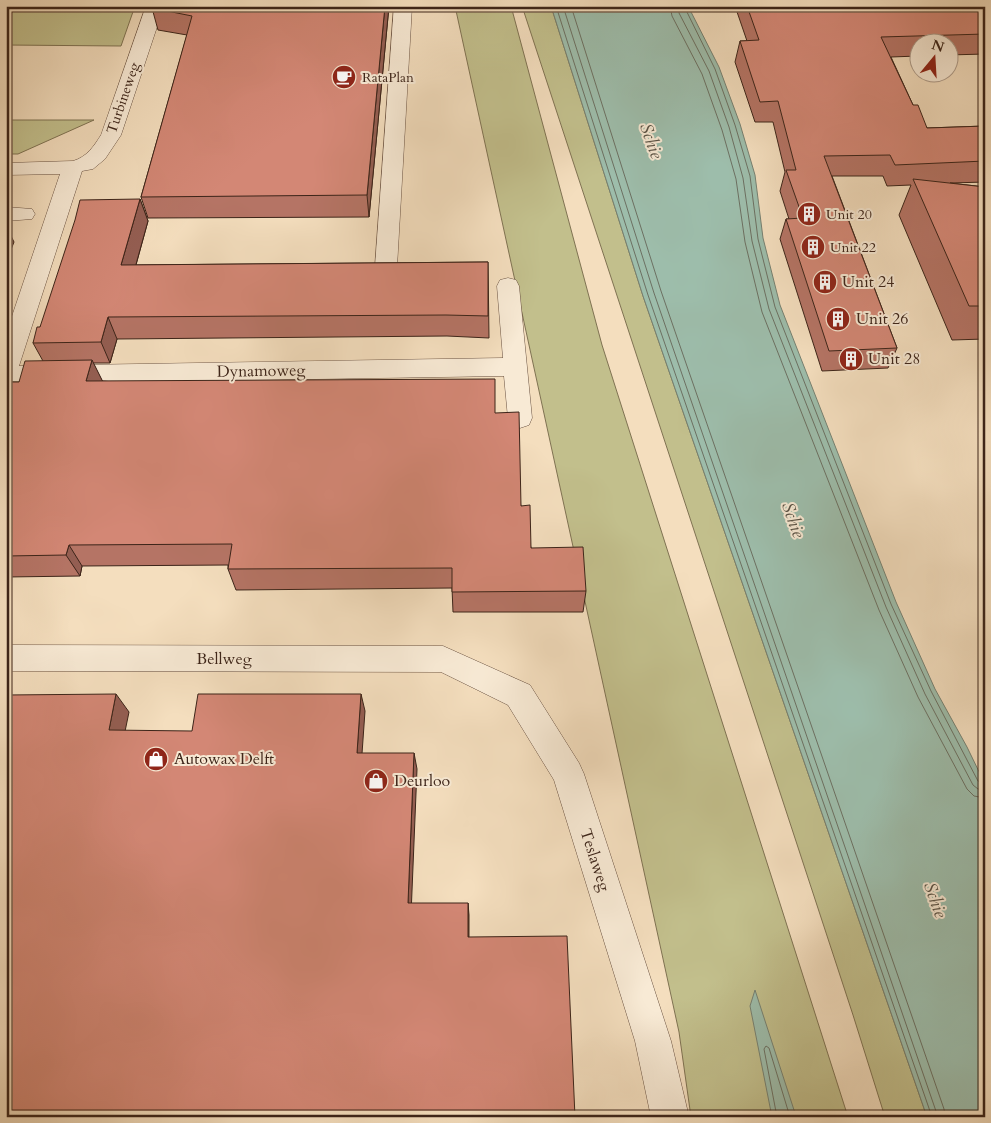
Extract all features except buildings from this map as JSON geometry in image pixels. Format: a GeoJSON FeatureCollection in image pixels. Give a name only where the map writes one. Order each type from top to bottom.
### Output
{"type":"FeatureCollection","features":[{"type":"Feature","properties":{"kind":"street","name":"Turbineweg"},"geometry":{"type":"LineString","coordinates":[[6,169],[73,167],[86,164],[98,155],[111,135],[155,6]]}},
{"type":"Feature","properties":{"kind":"street"},"geometry":{"type":"LineString","coordinates":[[386,267],[403,6]]}},
{"type":"Feature","properties":{"kind":"street"},"geometry":{"type":"LineString","coordinates":[[6,370],[73,167]]}},
{"type":"Feature","properties":{"kind":"street"},"geometry":{"type":"LineString","coordinates":[[508,286],[520,418]]}},
{"type":"Feature","properties":{"kind":"street","name":"Dynamoweg"},"geometry":{"type":"LineString","coordinates":[[6,375],[516,367]]}},
{"type":"Feature","properties":{"kind":"street","name":"Bellweg"},"geometry":{"type":"LineString","coordinates":[[6,658],[443,659]]}},
{"type":"Feature","properties":{"kind":"street","name":"Teslaweg"},"geometry":{"type":"LineString","coordinates":[[443,659],[519,695],[568,774],[652,1041],[670,1117]]}},
{"type":"Feature","properties":{"kind":"shaded area"},"geometry":{"type":"Polygon","coordinates":[[[12,6],[135,6],[121,46],[6,45],[6,17],[12,6]]]}},
{"type":"Feature","properties":{"kind":"shaded area"},"geometry":{"type":"Polygon","coordinates":[[[455,6],[511,6],[602,345],[848,1117],[691,1117],[679,1032],[455,6]]]}},
{"type":"Feature","properties":{"kind":"shaded area"},"geometry":{"type":"Polygon","coordinates":[[[522,6],[551,6],[643,296],[927,1117],[885,1117],[522,6]]]}},
{"type":"Feature","properties":{"kind":"shaded area"},"geometry":{"type":"Polygon","coordinates":[[[6,120],[94,120],[18,154],[6,154],[6,120]]]}},
{"type":"Feature","properties":{"kind":"water","name":"Schie"},"geometry":{"type":"Polygon","coordinates":[[[551,6],[688,6],[719,67],[740,124],[755,175],[763,238],[780,305],[896,602],[935,689],[985,784],[985,1117],[927,1117],[643,296],[551,6]]]}},
{"type":"Feature","properties":{"kind":"water"},"geometry":{"type":"Polygon","coordinates":[[[755,990],[796,1117],[772,1117],[750,1006],[755,990]]]}},
{"type":"Feature","properties":{"kind":"place","name":"RataPlan"},"geometry":{"type":"Point","coordinates":[344,77]}},
{"type":"Feature","properties":{"kind":"place","name":"Unit 20"},"geometry":{"type":"Point","coordinates":[809,214]}},
{"type":"Feature","properties":{"kind":"place","name":"Unit 22"},"geometry":{"type":"Point","coordinates":[813,247]}},
{"type":"Feature","properties":{"kind":"place","name":"Unit 24"},"geometry":{"type":"Point","coordinates":[825,282]}},
{"type":"Feature","properties":{"kind":"place","name":"Unit 26"},"geometry":{"type":"Point","coordinates":[838,319]}},
{"type":"Feature","properties":{"kind":"place","name":"Unit 28"},"geometry":{"type":"Point","coordinates":[851,359]}},
{"type":"Feature","properties":{"kind":"place","name":"Autowax Delft"},"geometry":{"type":"Point","coordinates":[156,759]}},
{"type":"Feature","properties":{"kind":"place","name":"Deurloo"},"geometry":{"type":"Point","coordinates":[376,781]}}]}
